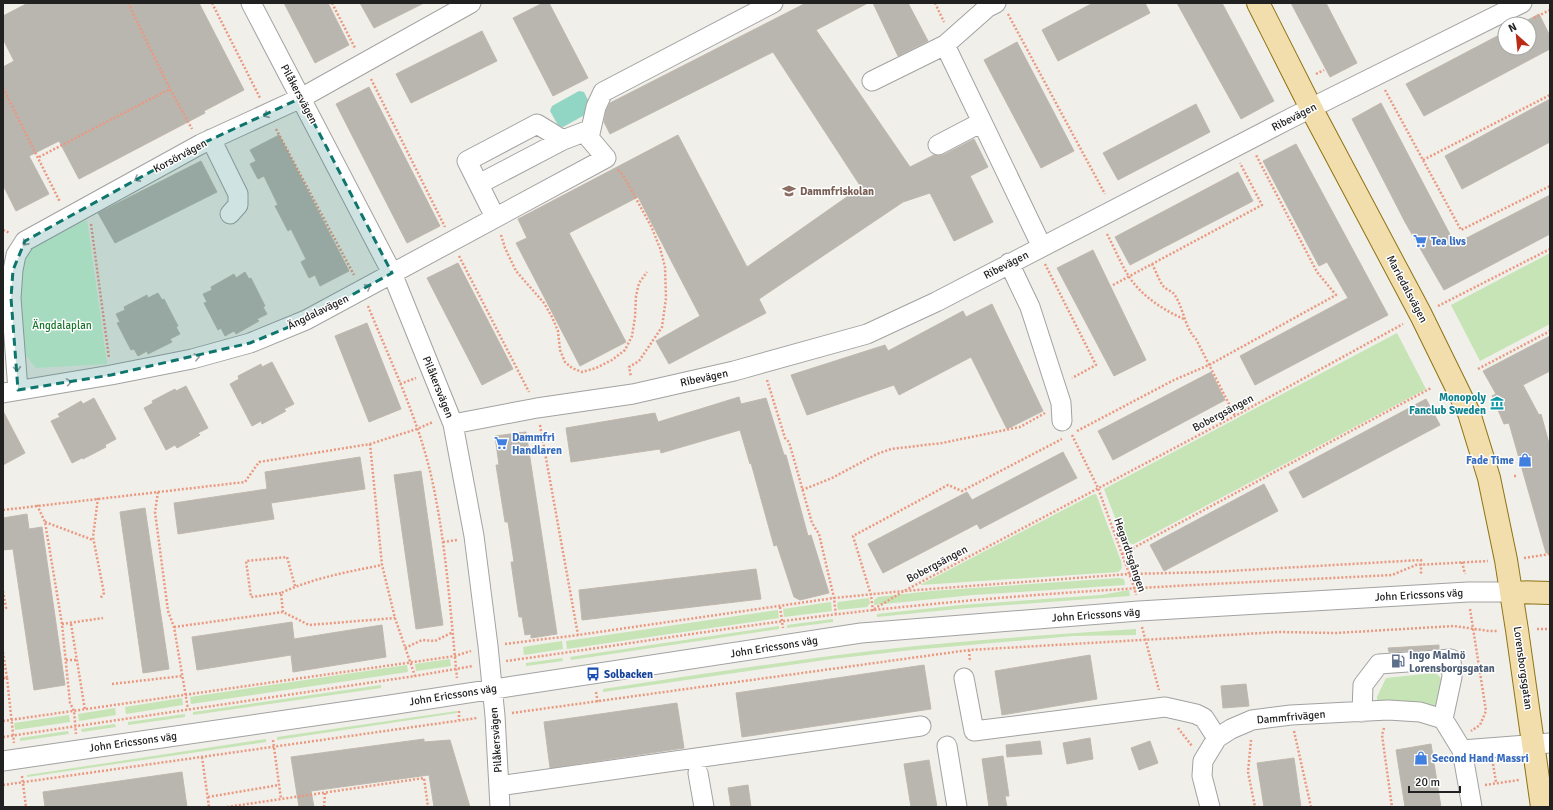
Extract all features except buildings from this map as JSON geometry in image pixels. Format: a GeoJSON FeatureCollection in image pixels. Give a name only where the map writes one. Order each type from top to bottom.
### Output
{"type":"FeatureCollection","features":[{"type":"Feature","properties":{"kind":"main road","name":"Mariedalsvägen"},"geometry":{"type":"LineString","coordinates":[[1258,3],[1311,108],[1421,315],[1469,413],[1489,478],[1511,592]]}},
{"type":"Feature","properties":{"kind":"main road","name":"John Ericssons väg"},"geometry":{"type":"LineString","coordinates":[[1511,592],[1550,593]]}},
{"type":"Feature","properties":{"kind":"main road","name":"Lorensborgsgatan"},"geometry":{"type":"LineString","coordinates":[[1511,592],[1542,744],[1538,779],[1542,807]]}},
{"type":"Feature","properties":{"kind":"street","name":"Pilåkersvägen"},"geometry":{"type":"LineString","coordinates":[[251,3],[302,98],[392,273],[451,419],[474,536],[495,716],[500,807]]}},
{"type":"Feature","properties":{"kind":"street","name":"Korsörvägen"},"geometry":{"type":"LineString","coordinates":[[11,392],[11,298],[13,270],[16,255],[25,241],[44,229],[206,142],[302,98],[471,3]]}},
{"type":"Feature","properties":{"kind":"street"},"geometry":{"type":"LineString","coordinates":[[589,138],[596,106],[604,92],[773,3]]}},
{"type":"Feature","properties":{"kind":"street","name":"Ribevägen"},"geometry":{"type":"LineString","coordinates":[[451,419],[633,394],[762,364],[867,334],[936,302],[1248,140],[1522,3]]}},
{"type":"Feature","properties":{"kind":"street"},"geometry":{"type":"LineString","coordinates":[[872,81],[946,45],[996,6]]}},
{"type":"Feature","properties":{"kind":"street"},"geometry":{"type":"LineString","coordinates":[[946,45],[1040,248]]}},
{"type":"Feature","properties":{"kind":"street"},"geometry":{"type":"LineString","coordinates":[[938,145],[982,122]]}},
{"type":"Feature","properties":{"kind":"street"},"geometry":{"type":"LineString","coordinates":[[495,217],[467,161],[537,124],[563,140]]}},
{"type":"Feature","properties":{"kind":"street"},"geometry":{"type":"LineString","coordinates":[[479,184],[563,140],[584,132],[606,158]]}},
{"type":"Feature","properties":{"kind":"street"},"geometry":{"type":"LineString","coordinates":[[206,142],[238,194],[238,206],[230,214]]}},
{"type":"Feature","properties":{"kind":"street","name":"Ängdalavägen"},"geometry":{"type":"LineString","coordinates":[[11,392],[112,375],[192,359],[250,343],[306,320],[606,158]]}},
{"type":"Feature","properties":{"kind":"street"},"geometry":{"type":"LineString","coordinates":[[1009,264],[1030,307],[1056,386],[1065,422]]}},
{"type":"Feature","properties":{"kind":"street","name":"John Ericssons väg"},"geometry":{"type":"LineString","coordinates":[[3,761],[861,633],[1139,611],[1468,592],[1511,592]]}},
{"type":"Feature","properties":{"kind":"street"},"geometry":{"type":"LineString","coordinates":[[1362,712],[1363,685],[1379,664],[1451,659],[1452,677],[1443,720],[1459,746],[1472,807]]}},
{"type":"Feature","properties":{"kind":"street"},"geometry":{"type":"LineString","coordinates":[[964,678],[974,730],[1165,707],[1196,714],[1204,718],[1216,738],[1203,761],[1202,776],[1210,807]]}},
{"type":"Feature","properties":{"kind":"street","name":"Dammfrivägen"},"geometry":{"type":"LineString","coordinates":[[1216,738],[1231,729],[1252,720],[1291,715],[1388,710],[1420,712],[1443,720]]}},
{"type":"Feature","properties":{"kind":"street"},"geometry":{"type":"LineString","coordinates":[[499,786],[921,726]]}},
{"type":"Feature","properties":{"kind":"street"},"geometry":{"type":"LineString","coordinates":[[1459,746],[1542,744]]}},
{"type":"Feature","properties":{"kind":"street"},"geometry":{"type":"LineString","coordinates":[[947,746],[957,807]]}},
{"type":"Feature","properties":{"kind":"street"},"geometry":{"type":"LineString","coordinates":[[698,773],[704,807]]}},
{"type":"Feature","properties":{"kind":"path"},"geometry":{"type":"LineString","coordinates":[[128,3],[170,89],[206,142]]}},
{"type":"Feature","properties":{"kind":"path"},"geometry":{"type":"LineString","coordinates":[[212,3],[268,114],[362,290],[417,429],[430,471],[443,542],[453,632],[459,720]]}},
{"type":"Feature","properties":{"kind":"path"},"geometry":{"type":"LineString","coordinates":[[332,3],[537,408],[578,635]]}},
{"type":"Feature","properties":{"kind":"path"},"geometry":{"type":"LineString","coordinates":[[996,6],[1106,214],[1128,276],[1137,288],[1154,302],[1184,320]]}},
{"type":"Feature","properties":{"kind":"path"},"geometry":{"type":"LineString","coordinates":[[1377,75],[1461,230],[1550,186]]}},
{"type":"Feature","properties":{"kind":"path"},"geometry":{"type":"LineString","coordinates":[[3,88],[68,217]]}},
{"type":"Feature","properties":{"kind":"path"},"geometry":{"type":"LineString","coordinates":[[39,157],[170,89]]}},
{"type":"Feature","properties":{"kind":"path"},"geometry":{"type":"LineString","coordinates":[[1423,160],[1550,95]]}},
{"type":"Feature","properties":{"kind":"path"},"geometry":{"type":"LineString","coordinates":[[871,595],[853,536],[948,485],[962,490],[1065,422],[1174,380],[1209,364],[1336,295],[1317,272],[1248,140]]}},
{"type":"Feature","properties":{"kind":"path"},"geometry":{"type":"LineString","coordinates":[[1113,284],[1262,205],[1232,149]]}},
{"type":"Feature","properties":{"kind":"path"},"geometry":{"type":"LineString","coordinates":[[606,158],[623,175],[651,226],[660,248],[665,266],[666,298],[662,328],[640,361],[629,367],[633,394]]}},
{"type":"Feature","properties":{"kind":"path"},"geometry":{"type":"LineString","coordinates":[[89,206],[112,375]]}},
{"type":"Feature","properties":{"kind":"path"},"geometry":{"type":"LineString","coordinates":[[495,217],[505,248],[516,271],[544,303],[552,317],[558,331],[560,350],[565,362],[572,368],[582,372],[596,368],[612,360],[625,350],[632,336],[636,296],[639,283],[647,272]]}},
{"type":"Feature","properties":{"kind":"path"},"geometry":{"type":"LineString","coordinates":[[1040,248],[1096,366],[1056,386]]}},
{"type":"Feature","properties":{"kind":"path","name":"Bobergsängen"},"geometry":{"type":"LineString","coordinates":[[871,595],[873,610],[904,591],[1235,416],[1421,315],[1550,249]]}},
{"type":"Feature","properties":{"kind":"path"},"geometry":{"type":"LineString","coordinates":[[1152,264],[1164,287],[1174,293],[1184,314],[1184,320],[1209,364],[1235,416]]}},
{"type":"Feature","properties":{"kind":"path"},"geometry":{"type":"LineString","coordinates":[[1478,369],[1550,331]]}},
{"type":"Feature","properties":{"kind":"path"},"geometry":{"type":"LineString","coordinates":[[762,364],[785,438],[789,442],[812,523],[819,534],[834,598],[836,614]]}},
{"type":"Feature","properties":{"kind":"path"},"geometry":{"type":"LineString","coordinates":[[1122,554],[1431,388]]}},
{"type":"Feature","properties":{"kind":"path"},"geometry":{"type":"LineString","coordinates":[[802,490],[832,478],[877,454],[891,449],[942,443],[1020,427],[1051,409],[1065,422]]}},
{"type":"Feature","properties":{"kind":"path"},"geometry":{"type":"LineString","coordinates":[[3,510],[245,482],[259,462],[370,444],[451,419]]}},
{"type":"Feature","properties":{"kind":"path","name":"Hegardtsgången"},"geometry":{"type":"LineString","coordinates":[[1065,422],[1098,488],[1134,587],[1144,640],[1165,707],[1177,727],[1203,761]]}},
{"type":"Feature","properties":{"kind":"path"},"geometry":{"type":"LineString","coordinates":[[370,444],[382,564],[395,618],[415,676]]}},
{"type":"Feature","properties":{"kind":"path"},"geometry":{"type":"LineString","coordinates":[[158,492],[155,512],[168,611],[174,627],[188,709]]}},
{"type":"Feature","properties":{"kind":"path"},"geometry":{"type":"LineString","coordinates":[[98,498],[93,540],[104,593],[100,599]]}},
{"type":"Feature","properties":{"kind":"path"},"geometry":{"type":"LineString","coordinates":[[37,505],[45,522],[62,624],[70,703],[74,711],[75,726]]}},
{"type":"Feature","properties":{"kind":"path"},"geometry":{"type":"LineString","coordinates":[[45,522],[93,540]]}},
{"type":"Feature","properties":{"kind":"path"},"geometry":{"type":"LineString","coordinates":[[295,586],[287,557],[246,561],[251,597],[281,593],[295,586],[313,580],[382,564]]}},
{"type":"Feature","properties":{"kind":"path"},"geometry":{"type":"LineString","coordinates":[[3,722],[410,662],[455,656],[489,655],[578,635],[834,598],[904,591],[1129,574],[1212,572],[1420,560],[1421,574]]}},
{"type":"Feature","properties":{"kind":"path"},"geometry":{"type":"LineString","coordinates":[[1134,587],[1392,576],[1421,564],[1462,562]]}},
{"type":"Feature","properties":{"kind":"path"},"geometry":{"type":"LineString","coordinates":[[3,591],[6,608],[3,610]]}},
{"type":"Feature","properties":{"kind":"path"},"geometry":{"type":"LineString","coordinates":[[281,593],[283,612]]}},
{"type":"Feature","properties":{"kind":"path"},"geometry":{"type":"LineString","coordinates":[[780,606],[782,622]]}},
{"type":"Feature","properties":{"kind":"path"},"geometry":{"type":"LineString","coordinates":[[174,627],[283,612],[309,625],[395,618]]}},
{"type":"Feature","properties":{"kind":"path"},"geometry":{"type":"LineString","coordinates":[[62,624],[71,624],[103,618]]}},
{"type":"Feature","properties":{"kind":"path"},"geometry":{"type":"LineString","coordinates":[[71,624],[85,710]]}},
{"type":"Feature","properties":{"kind":"path"},"geometry":{"type":"LineString","coordinates":[[3,785],[495,716],[533,709],[597,703],[969,650],[1279,632],[1336,633],[1454,626],[1472,628],[1486,711],[1480,724],[1459,746]]}},
{"type":"Feature","properties":{"kind":"path"},"geometry":{"type":"LineString","coordinates":[[405,648],[422,640],[435,641],[453,632]]}},
{"type":"Feature","properties":{"kind":"path"},"geometry":{"type":"LineString","coordinates":[[3,652],[8,678],[13,735]]}},
{"type":"Feature","properties":{"kind":"path"},"geometry":{"type":"LineString","coordinates":[[3,736],[456,670],[489,655]]}},
{"type":"Feature","properties":{"kind":"path"},"geometry":{"type":"LineString","coordinates":[[66,660],[77,660]]}},
{"type":"Feature","properties":{"kind":"path"},"geometry":{"type":"LineString","coordinates":[[112,684],[182,676]]}},
{"type":"Feature","properties":{"kind":"path"},"geometry":{"type":"LineString","coordinates":[[3,678],[8,678]]}},
{"type":"Feature","properties":{"kind":"path"},"geometry":{"type":"LineString","coordinates":[[385,680],[386,684]]}},
{"type":"Feature","properties":{"kind":"path"},"geometry":{"type":"LineString","coordinates":[[596,692],[597,703]]}},
{"type":"Feature","properties":{"kind":"path"},"geometry":{"type":"LineString","coordinates":[[1388,710],[1382,735],[1392,807]]}},
{"type":"Feature","properties":{"kind":"path"},"geometry":{"type":"LineString","coordinates":[[1291,715],[1311,807]]}},
{"type":"Feature","properties":{"kind":"path"},"geometry":{"type":"LineString","coordinates":[[1252,720],[1248,772],[1255,807]]}},
{"type":"Feature","properties":{"kind":"path"},"geometry":{"type":"LineString","coordinates":[[274,747],[281,799]]}},
{"type":"Feature","properties":{"kind":"path"},"geometry":{"type":"LineString","coordinates":[[202,757],[209,807]]}},
{"type":"Feature","properties":{"kind":"path"},"geometry":{"type":"LineString","coordinates":[[227,807],[424,778],[428,807]]}},
{"type":"Feature","properties":{"kind":"path"},"geometry":{"type":"LineString","coordinates":[[1468,788],[1496,782],[1538,779]]}},
{"type":"Feature","properties":{"kind":"path"},"geometry":{"type":"LineString","coordinates":[[23,782],[26,807]]}},
{"type":"Feature","properties":{"kind":"path"},"geometry":{"type":"LineString","coordinates":[[208,797],[279,785]]}},
{"type":"Feature","properties":{"kind":"path"},"geometry":{"type":"LineString","coordinates":[[324,807],[325,793]]}},
{"type":"Feature","properties":{"kind":"highlighted area"},"geometry":{"type":"Polygon","coordinates":[[[301,98],[392,273],[306,320],[250,343],[111,375],[18,390],[11,298],[13,270],[25,241],[201,144],[301,98]]]}},
{"type":"Feature","properties":{"kind":"green space"},"geometry":{"type":"Polygon","coordinates":[[[579,91],[584,92],[592,108],[590,112],[563,127],[558,125],[550,111],[552,106],[579,91]]]}},
{"type":"Feature","properties":{"kind":"green space","name":"Ängdalaplan"},"geometry":{"type":"Polygon","coordinates":[[[87,220],[107,364],[36,368],[24,353],[19,264],[34,243],[87,220]]]}},
{"type":"Feature","properties":{"kind":"green space"},"geometry":{"type":"Polygon","coordinates":[[[1550,253],[1550,324],[1480,361],[1451,305],[1550,253]]]}},
{"type":"Feature","properties":{"kind":"green space"},"geometry":{"type":"Polygon","coordinates":[[[1397,333],[1426,389],[1134,544],[1125,543],[1104,489],[1397,333]]]}},
{"type":"Feature","properties":{"kind":"green space"},"geometry":{"type":"Polygon","coordinates":[[[1096,494],[1121,561],[1122,566],[1120,571],[920,585],[1092,495],[1096,494]]]}},
{"type":"Feature","properties":{"kind":"green space"},"geometry":{"type":"Polygon","coordinates":[[[1119,578],[1124,579],[1125,585],[973,595],[874,605],[874,600],[878,597],[931,591],[1119,578]]]}},
{"type":"Feature","properties":{"kind":"green space"},"geometry":{"type":"Polygon","coordinates":[[[1129,590],[1130,596],[967,608],[877,617],[877,614],[961,605],[1101,595],[1129,590]]]}},
{"type":"Feature","properties":{"kind":"green space"},"geometry":{"type":"Polygon","coordinates":[[[869,598],[870,603],[867,607],[838,610],[838,602],[869,598]]]}},
{"type":"Feature","properties":{"kind":"green space"},"geometry":{"type":"Polygon","coordinates":[[[831,602],[832,611],[784,617],[783,609],[831,602]]]}},
{"type":"Feature","properties":{"kind":"green space"},"geometry":{"type":"Polygon","coordinates":[[[778,610],[779,618],[567,649],[566,641],[778,610]]]}},
{"type":"Feature","properties":{"kind":"green space"},"geometry":{"type":"Polygon","coordinates":[[[833,619],[833,622],[787,628],[787,625],[833,619]]]}},
{"type":"Feature","properties":{"kind":"green space"},"geometry":{"type":"Polygon","coordinates":[[[779,626],[779,629],[571,660],[570,657],[779,626]]]}},
{"type":"Feature","properties":{"kind":"green space"},"geometry":{"type":"Polygon","coordinates":[[[1136,629],[1136,635],[1073,636],[912,650],[832,659],[603,692],[603,689],[776,663],[911,646],[1136,629]]]}},
{"type":"Feature","properties":{"kind":"green space"},"geometry":{"type":"Polygon","coordinates":[[[562,641],[563,649],[524,655],[523,647],[562,641]]]}},
{"type":"Feature","properties":{"kind":"green space"},"geometry":{"type":"Polygon","coordinates":[[[562,658],[563,661],[526,666],[526,663],[562,658]]]}},
{"type":"Feature","properties":{"kind":"green space"},"geometry":{"type":"Polygon","coordinates":[[[450,659],[451,666],[416,671],[415,664],[450,659]]]}},
{"type":"Feature","properties":{"kind":"green space"},"geometry":{"type":"Polygon","coordinates":[[[407,665],[408,672],[191,704],[190,697],[407,665]]]}},
{"type":"Feature","properties":{"kind":"green space"},"geometry":{"type":"Polygon","coordinates":[[[1433,673],[1441,678],[1442,682],[1441,693],[1436,707],[1413,702],[1377,701],[1377,697],[1386,678],[1433,673]]]}},
{"type":"Feature","properties":{"kind":"green space"},"geometry":{"type":"Polygon","coordinates":[[[381,685],[381,688],[193,715],[193,712],[381,685]]]}},
{"type":"Feature","properties":{"kind":"green space"},"geometry":{"type":"Polygon","coordinates":[[[182,698],[183,705],[126,714],[125,707],[182,698]]]}},
{"type":"Feature","properties":{"kind":"green space"},"geometry":{"type":"Polygon","coordinates":[[[115,708],[116,715],[79,721],[78,714],[115,708]]]}},
{"type":"Feature","properties":{"kind":"green space"},"geometry":{"type":"Polygon","coordinates":[[[457,711],[457,713],[277,740],[277,737],[457,711]]]}},
{"type":"Feature","properties":{"kind":"green space"},"geometry":{"type":"Polygon","coordinates":[[[185,714],[185,717],[128,725],[128,722],[185,714]]]}},
{"type":"Feature","properties":{"kind":"green space"},"geometry":{"type":"Polygon","coordinates":[[[69,715],[70,722],[15,730],[14,723],[69,715]]]}},
{"type":"Feature","properties":{"kind":"green space"},"geometry":{"type":"Polygon","coordinates":[[[115,724],[116,727],[82,732],[81,729],[115,724]]]}},
{"type":"Feature","properties":{"kind":"green space"},"geometry":{"type":"Polygon","coordinates":[[[68,731],[69,734],[20,741],[20,738],[68,731]]]}},
{"type":"Feature","properties":{"kind":"green space"},"geometry":{"type":"Polygon","coordinates":[[[266,739],[266,742],[27,777],[27,775],[266,739]]]}},
{"type":"Feature","properties":{"kind":"place","name":"Dammfriskolan"},"geometry":{"type":"Point","coordinates":[789,191]}},
{"type":"Feature","properties":{"kind":"place","name":"Tea livs"},"geometry":{"type":"Point","coordinates":[1420,241]}},
{"type":"Feature","properties":{"kind":"place","name":"Monopoly Fanclub Sweden"},"geometry":{"type":"Point","coordinates":[1497,403]}},
{"type":"Feature","properties":{"kind":"place","name":"Dammfri Handlaren"},"geometry":{"type":"Point","coordinates":[501,443]}},
{"type":"Feature","properties":{"kind":"place","name":"Fade Time"},"geometry":{"type":"Point","coordinates":[1525,460]}},
{"type":"Feature","properties":{"kind":"place","name":"Ingo Malmö Lorensborgsgatan"},"geometry":{"type":"Point","coordinates":[1398,661]}},
{"type":"Feature","properties":{"kind":"place","name":"Solbacken"},"geometry":{"type":"Point","coordinates":[593,674]}},
{"type":"Feature","properties":{"kind":"place","name":"Second Hand Massri"},"geometry":{"type":"Point","coordinates":[1421,758]}}]}
